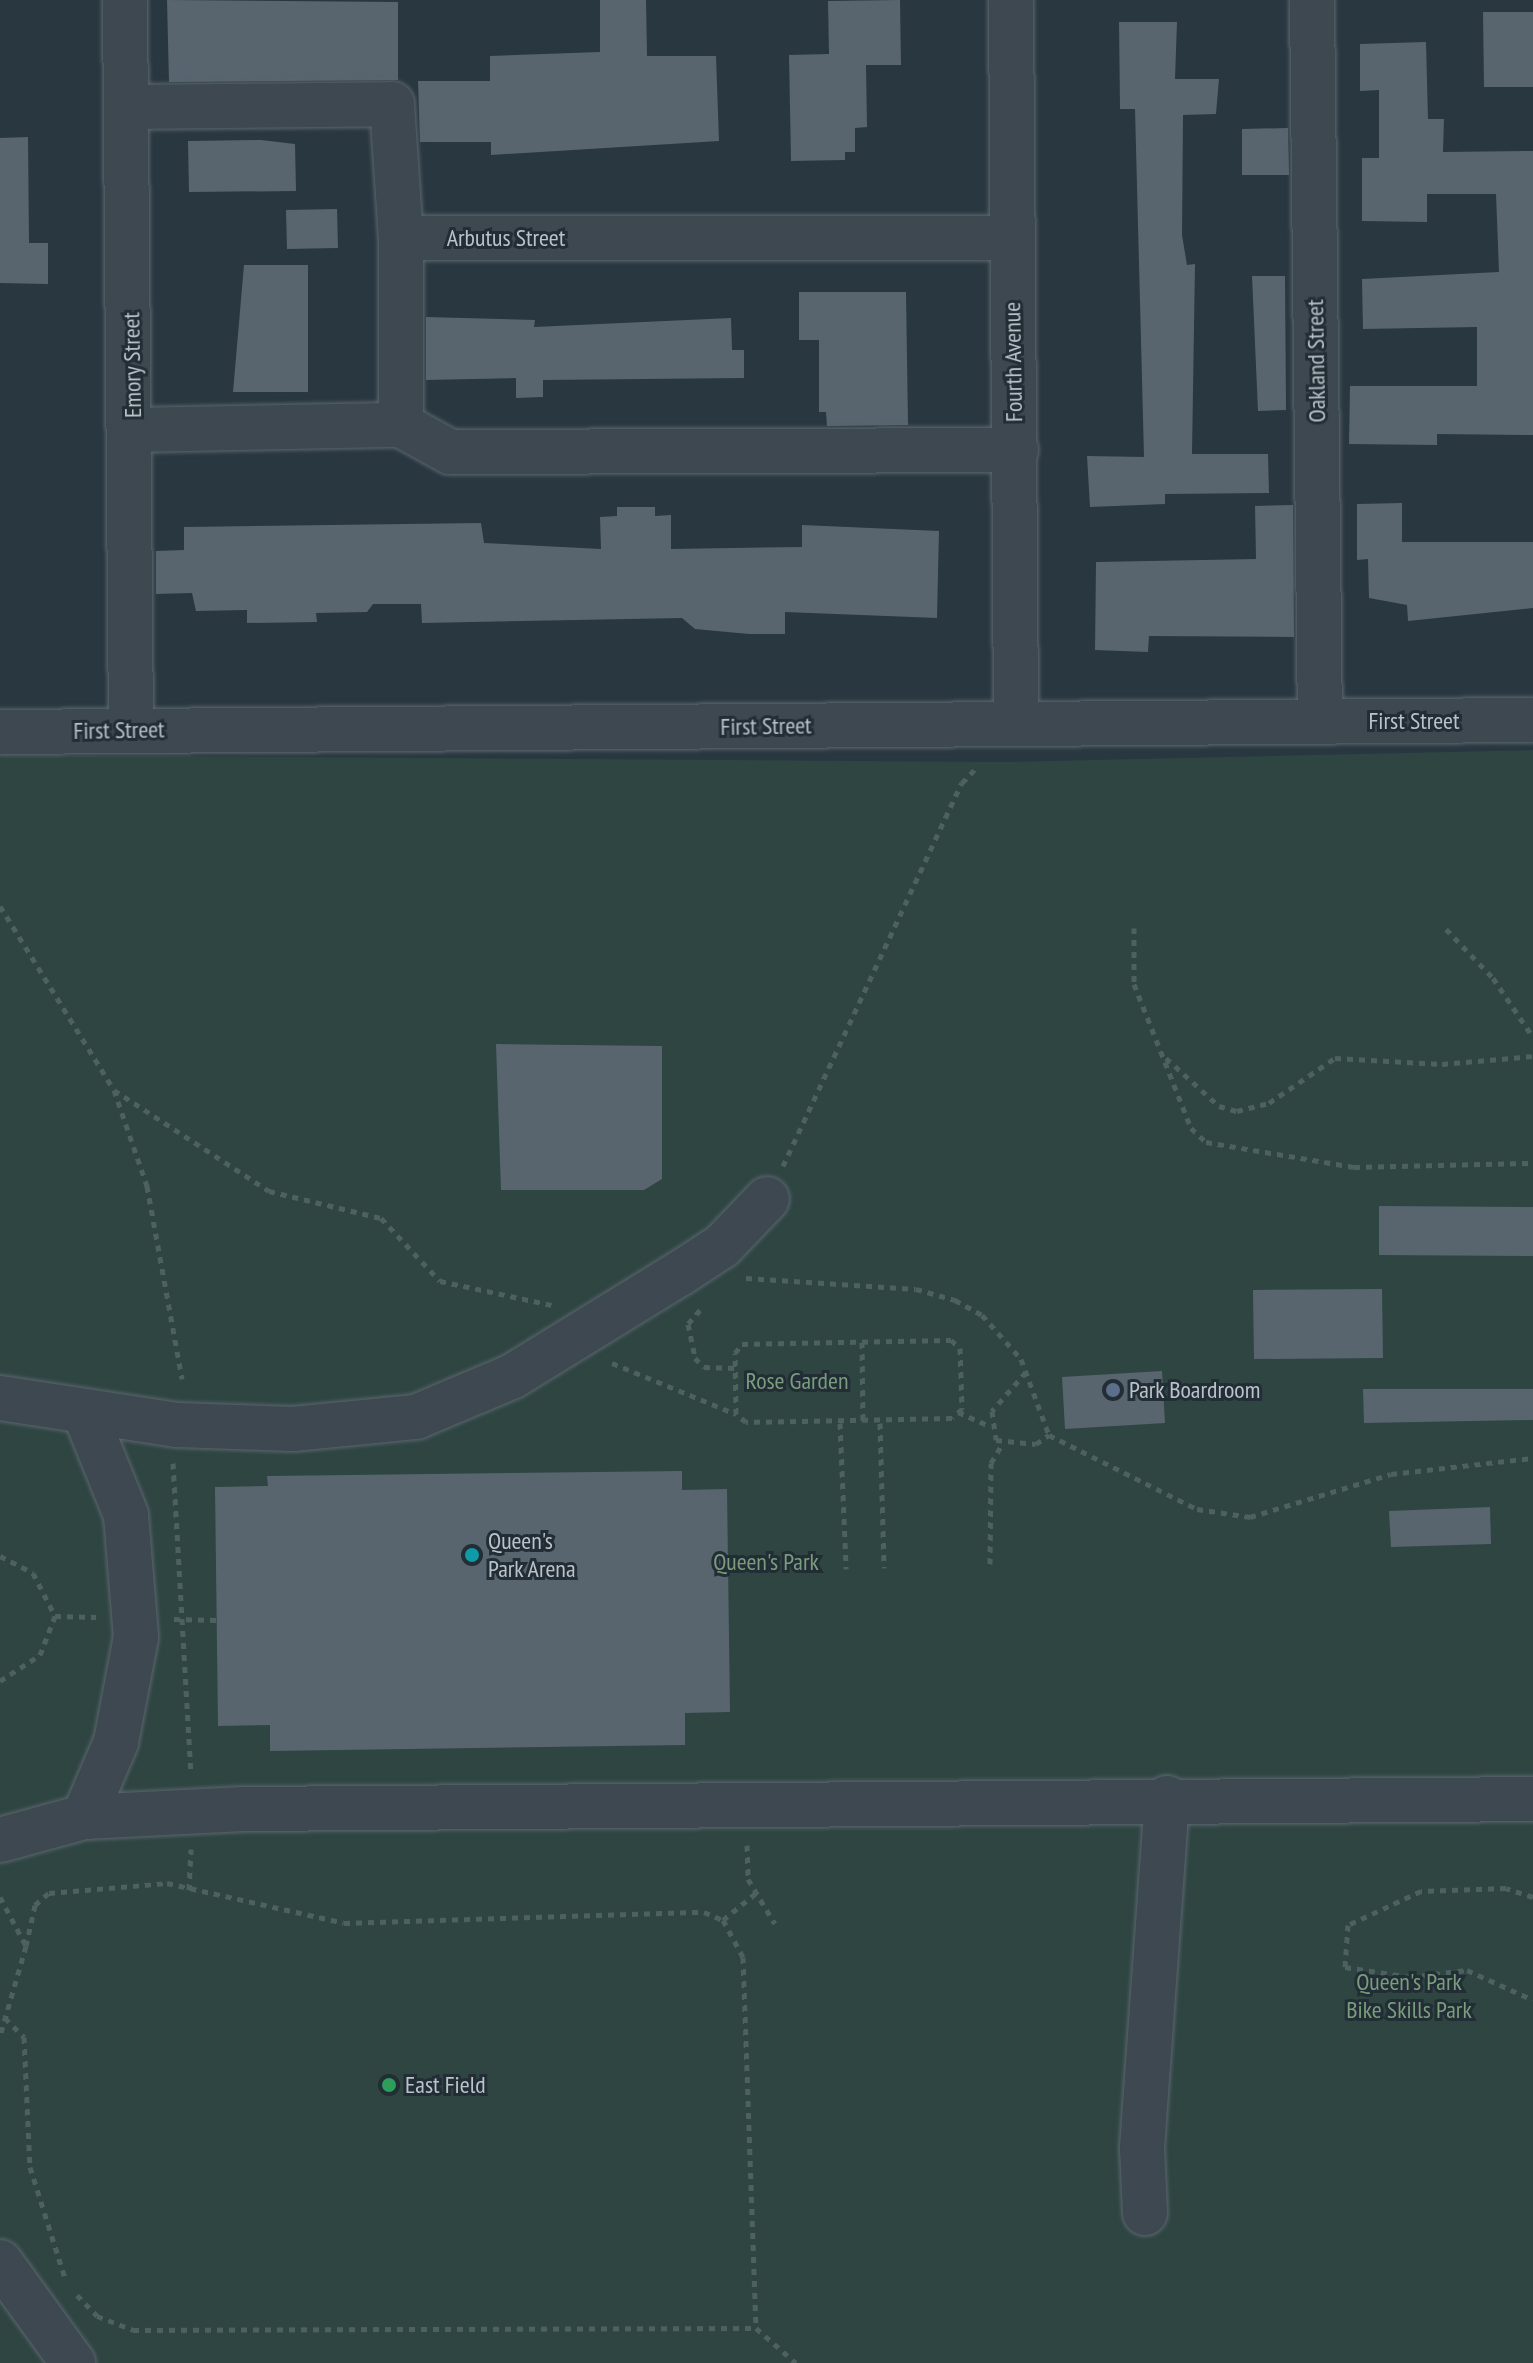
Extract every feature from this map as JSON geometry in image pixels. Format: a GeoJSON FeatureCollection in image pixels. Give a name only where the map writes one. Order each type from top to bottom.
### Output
{"type":"FeatureCollection","features":[{"type":"Feature","properties":{"kind":"street","name":"Emory Street"},"geometry":{"type":"LineString","coordinates":[[125,0],[133,430],[131,729]]}},
{"type":"Feature","properties":{"kind":"street","name":"Fourth Avenue"},"geometry":{"type":"LineString","coordinates":[[1011,0],[1010,238],[1016,450],[1016,723]]}},
{"type":"Feature","properties":{"kind":"street","name":"Oakland Street"},"geometry":{"type":"LineString","coordinates":[[1312,0],[1320,722]]}},
{"type":"Feature","properties":{"kind":"street"},"geometry":{"type":"LineString","coordinates":[[127,107],[392,104],[401,238],[401,425]]}},
{"type":"Feature","properties":{"kind":"street","name":"Arbutus Street"},"geometry":{"type":"LineString","coordinates":[[401,238],[1010,238]]}},
{"type":"Feature","properties":{"kind":"street"},"geometry":{"type":"LineString","coordinates":[[133,430],[401,425],[450,452],[1016,450]]}},
{"type":"Feature","properties":{"kind":"street","name":"First Street"},"geometry":{"type":"LineString","coordinates":[[0,732],[1533,720]]}},
{"type":"Feature","properties":{"kind":"street"},"geometry":{"type":"LineString","coordinates":[[0,1398],[177,1425],[293,1429],[416,1417],[513,1376],[722,1246],[767,1199]]}},
{"type":"Feature","properties":{"kind":"street"},"geometry":{"type":"LineString","coordinates":[[84,1411],[126,1515],[136,1637],[116,1742],[84,1817]]}},
{"type":"Feature","properties":{"kind":"street"},"geometry":{"type":"LineString","coordinates":[[1145,2213],[1142,2148],[1167,1798]]}},
{"type":"Feature","properties":{"kind":"street"},"geometry":{"type":"LineString","coordinates":[[0,1840],[84,1817],[1167,1798],[1533,1799]]}},
{"type":"Feature","properties":{"kind":"street"},"geometry":{"type":"LineString","coordinates":[[0,2262],[73,2363]]}},
{"type":"Feature","properties":{"kind":"path"},"geometry":{"type":"LineString","coordinates":[[767,1199],[962,783],[976,768]]}},
{"type":"Feature","properties":{"kind":"path"},"geometry":{"type":"LineString","coordinates":[[0,906],[114,1090],[147,1186],[182,1379]]}},
{"type":"Feature","properties":{"kind":"path"},"geometry":{"type":"LineString","coordinates":[[1134,928],[1134,984],[1191,1128],[1206,1142],[1354,1167],[1533,1163]]}},
{"type":"Feature","properties":{"kind":"path"},"geometry":{"type":"LineString","coordinates":[[1446,929],[1493,978],[1533,1037]]}},
{"type":"Feature","properties":{"kind":"path"},"geometry":{"type":"LineString","coordinates":[[1162,1055],[1219,1106],[1237,1111],[1269,1103],[1335,1058],[1442,1064],[1533,1056]]}},
{"type":"Feature","properties":{"kind":"path"},"geometry":{"type":"LineString","coordinates":[[114,1090],[269,1191],[381,1218],[440,1281],[591,1326],[589,1358],[644,1372],[736,1414],[746,1422],[880,1423],[958,1412],[991,1427],[1002,1444]]}},
{"type":"Feature","properties":{"kind":"path"},"geometry":{"type":"LineString","coordinates":[[736,1277],[916,1289],[955,1300],[1003,1335],[1026,1372],[1049,1435],[1197,1509],[1250,1517],[1391,1474],[1533,1458]]}},
{"type":"Feature","properties":{"kind":"path"},"geometry":{"type":"LineString","coordinates":[[688,1324],[704,1367],[736,1368]]}},
{"type":"Feature","properties":{"kind":"path"},"geometry":{"type":"LineString","coordinates":[[736,1414],[736,1368],[742,1344],[951,1340],[960,1348],[958,1412]]}},
{"type":"Feature","properties":{"kind":"path"},"geometry":{"type":"LineString","coordinates":[[862,1342],[863,1423]]}},
{"type":"Feature","properties":{"kind":"path"},"geometry":{"type":"LineString","coordinates":[[991,1427],[997,1399],[1026,1372]]}},
{"type":"Feature","properties":{"kind":"path"},"geometry":{"type":"LineString","coordinates":[[840,1423],[846,1569]]}},
{"type":"Feature","properties":{"kind":"path"},"geometry":{"type":"LineString","coordinates":[[880,1423],[884,1568]]}},
{"type":"Feature","properties":{"kind":"path"},"geometry":{"type":"LineString","coordinates":[[1002,1444],[1036,1444],[1049,1435]]}},
{"type":"Feature","properties":{"kind":"path"},"geometry":{"type":"LineString","coordinates":[[990,1564],[991,1463],[1002,1444]]}},
{"type":"Feature","properties":{"kind":"path"},"geometry":{"type":"LineString","coordinates":[[172,1449],[191,1777]]}},
{"type":"Feature","properties":{"kind":"path"},"geometry":{"type":"LineString","coordinates":[[0,1681],[40,1655],[55,1616]]}},
{"type":"Feature","properties":{"kind":"path"},"geometry":{"type":"LineString","coordinates":[[747,1831],[748,1879],[775,1924]]}},
{"type":"Feature","properties":{"kind":"path"},"geometry":{"type":"LineString","coordinates":[[189,1890],[191,1849]]}},
{"type":"Feature","properties":{"kind":"path"},"geometry":{"type":"LineString","coordinates":[[0,2036],[35,1905],[49,1893],[167,1883],[344,1923],[704,1912],[723,1920],[743,1957],[756,2328]]}},
{"type":"Feature","properties":{"kind":"path"},"geometry":{"type":"LineString","coordinates":[[1533,1897],[1506,1888],[1421,1891],[1348,1925],[1345,1967],[1410,1977],[1467,1970],[1533,2000]]}},
{"type":"Feature","properties":{"kind":"path"},"geometry":{"type":"LineString","coordinates":[[723,1920],[756,1893]]}},
{"type":"Feature","properties":{"kind":"path"},"geometry":{"type":"LineString","coordinates":[[0,1897],[26,1946]]}},
{"type":"Feature","properties":{"kind":"path"},"geometry":{"type":"LineString","coordinates":[[5,2018],[24,2037],[30,2167],[50,2244],[69,2287],[97,2316],[133,2330],[756,2328],[796,2363]]}},
{"type":"Feature","properties":{"kind":"green space","name":"Queen's Park"},"geometry":{"type":"Polygon","coordinates":[[[1533,750],[1533,2363],[0,2363],[0,755],[1002,762],[1533,750]]]}},
{"type":"Feature","properties":{"kind":"building"},"geometry":{"type":"Polygon","coordinates":[[[167,0],[398,2],[398,80],[169,82],[167,0]]]}},
{"type":"Feature","properties":{"kind":"building"},"geometry":{"type":"Polygon","coordinates":[[[600,0],[646,0],[647,56],[716,56],[719,141],[491,155],[491,142],[420,142],[418,81],[490,81],[490,56],[600,52],[600,0]]]}},
{"type":"Feature","properties":{"kind":"building"},"geometry":{"type":"Polygon","coordinates":[[[900,0],[901,65],[866,65],[867,127],[855,128],[855,152],[845,152],[845,160],[791,161],[789,55],[829,54],[828,1],[900,0]]]}},
{"type":"Feature","properties":{"kind":"building"},"geometry":{"type":"Polygon","coordinates":[[[1483,12],[1533,12],[1533,87],[1484,87],[1483,12]]]}},
{"type":"Feature","properties":{"kind":"building"},"geometry":{"type":"Polygon","coordinates":[[[1119,22],[1177,22],[1175,79],[1219,79],[1216,114],[1183,115],[1182,235],[1187,265],[1195,264],[1192,454],[1268,454],[1269,493],[1165,494],[1165,504],[1090,507],[1087,456],[1144,457],[1135,109],[1120,109],[1119,22]]]}},
{"type":"Feature","properties":{"kind":"building"},"geometry":{"type":"Polygon","coordinates":[[[1426,42],[1428,119],[1444,119],[1443,152],[1533,151],[1533,435],[1437,434],[1437,445],[1349,444],[1350,386],[1477,386],[1477,327],[1363,329],[1362,279],[1499,272],[1496,194],[1427,194],[1427,222],[1362,221],[1362,158],[1379,158],[1379,90],[1360,91],[1360,44],[1426,42]]]}},
{"type":"Feature","properties":{"kind":"building"},"geometry":{"type":"Polygon","coordinates":[[[1288,128],[1289,175],[1242,175],[1242,129],[1288,128]]]}},
{"type":"Feature","properties":{"kind":"building"},"geometry":{"type":"Polygon","coordinates":[[[28,137],[29,243],[48,243],[48,284],[0,283],[0,138],[28,137]]]}},
{"type":"Feature","properties":{"kind":"building"},"geometry":{"type":"Polygon","coordinates":[[[261,140],[295,144],[296,191],[189,192],[188,141],[261,140]]]}},
{"type":"Feature","properties":{"kind":"building"},"geometry":{"type":"Polygon","coordinates":[[[337,209],[338,248],[287,249],[286,210],[337,209]]]}},
{"type":"Feature","properties":{"kind":"building"},"geometry":{"type":"Polygon","coordinates":[[[244,265],[308,265],[308,392],[233,392],[244,265]]]}},
{"type":"Feature","properties":{"kind":"building"},"geometry":{"type":"Polygon","coordinates":[[[1252,276],[1285,276],[1286,410],[1258,411],[1252,276]]]}},
{"type":"Feature","properties":{"kind":"building"},"geometry":{"type":"Polygon","coordinates":[[[799,292],[906,292],[908,425],[827,426],[826,412],[819,412],[819,340],[799,340],[799,292]]]}},
{"type":"Feature","properties":{"kind":"building"},"geometry":{"type":"Polygon","coordinates":[[[426,317],[535,320],[534,327],[731,318],[732,350],[744,350],[744,378],[543,380],[543,397],[516,398],[516,378],[426,380],[426,317]]]}},
{"type":"Feature","properties":{"kind":"building"},"geometry":{"type":"Polygon","coordinates":[[[1402,503],[1402,542],[1533,542],[1533,608],[1408,621],[1407,605],[1369,598],[1368,559],[1357,560],[1357,504],[1402,503]]]}},
{"type":"Feature","properties":{"kind":"building"},"geometry":{"type":"Polygon","coordinates":[[[1293,505],[1294,637],[1149,636],[1148,652],[1095,650],[1096,562],[1256,559],[1255,506],[1293,505]]]}},
{"type":"Feature","properties":{"kind":"building"},"geometry":{"type":"Polygon","coordinates":[[[617,507],[655,507],[655,516],[671,515],[671,549],[802,547],[802,525],[939,531],[937,618],[785,612],[785,634],[749,634],[695,629],[682,618],[422,623],[421,604],[373,604],[367,612],[316,613],[317,622],[247,623],[247,610],[196,611],[192,593],[156,594],[156,551],[184,550],[184,527],[481,523],[484,543],[601,549],[600,517],[617,516],[617,507]]]}},
{"type":"Feature","properties":{"kind":"building"},"geometry":{"type":"Polygon","coordinates":[[[496,1044],[662,1046],[662,1179],[644,1190],[501,1190],[496,1044]]]}},
{"type":"Feature","properties":{"kind":"building"},"geometry":{"type":"Polygon","coordinates":[[[1379,1206],[1533,1207],[1533,1256],[1379,1255],[1379,1206]]]}},
{"type":"Feature","properties":{"kind":"building"},"geometry":{"type":"Polygon","coordinates":[[[1382,1289],[1383,1358],[1254,1359],[1253,1290],[1382,1289]]]}},
{"type":"Feature","properties":{"kind":"building","name":"Park Boardroom"},"geometry":{"type":"Polygon","coordinates":[[[1162,1371],[1165,1423],[1065,1429],[1062,1377],[1162,1371]]]}},
{"type":"Feature","properties":{"kind":"building"},"geometry":{"type":"Polygon","coordinates":[[[1363,1389],[1533,1389],[1533,1420],[1364,1423],[1363,1389]]]}},
{"type":"Feature","properties":{"kind":"building","name":"Queen's Park Arena"},"geometry":{"type":"Polygon","coordinates":[[[682,1471],[682,1490],[727,1489],[730,1712],[685,1713],[685,1745],[270,1751],[270,1725],[218,1726],[215,1487],[268,1486],[267,1476],[682,1471]]]}},
{"type":"Feature","properties":{"kind":"building"},"geometry":{"type":"Polygon","coordinates":[[[1490,1507],[1491,1544],[1391,1547],[1389,1511],[1490,1507]]]}},
{"type":"Feature","properties":{"kind":"place","name":"Park Boardroom"},"geometry":{"type":"Point","coordinates":[1113,1390]}},
{"type":"Feature","properties":{"kind":"place","name":"Queen's Park Arena"},"geometry":{"type":"Point","coordinates":[472,1555]}},
{"type":"Feature","properties":{"kind":"place","name":"East Field"},"geometry":{"type":"Point","coordinates":[389,2085]}},
{"type":"Feature","properties":{"kind":"park label","name":"Rose Garden"},"geometry":{"type":"Point","coordinates":[797,1381]}},
{"type":"Feature","properties":{"kind":"park label","name":"Queen's Park Bike Skills Park"},"geometry":{"type":"Point","coordinates":[1409,1996]}}]}
